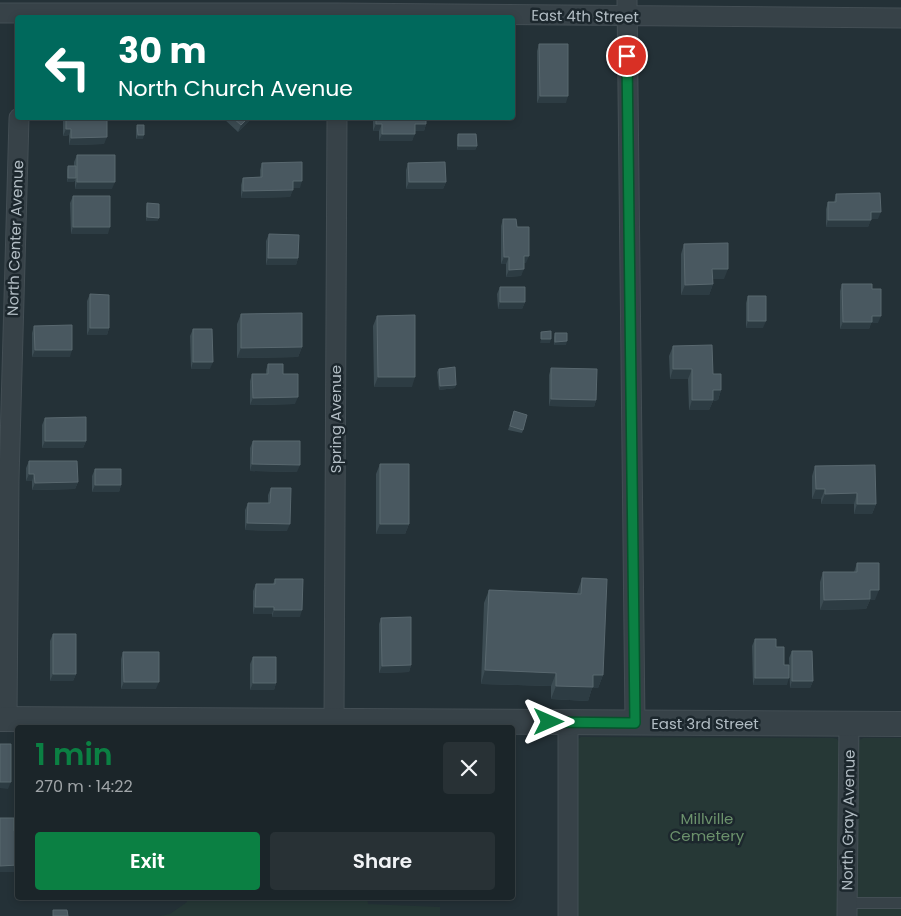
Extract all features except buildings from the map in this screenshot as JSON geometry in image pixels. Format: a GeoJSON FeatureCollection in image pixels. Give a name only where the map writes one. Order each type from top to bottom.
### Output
{"type":"FeatureCollection","features":[{"type":"Feature","properties":{"kind":"street","name":"East 4th Street"},"geometry":{"type":"LineString","coordinates":[[0,13],[22,10],[627,8],[901,18]]}},
{"type":"Feature","properties":{"kind":"street"},"geometry":{"type":"LineString","coordinates":[[627,8],[635,723]]}},
{"type":"Feature","properties":{"kind":"street","name":"North Center Avenue"},"geometry":{"type":"LineString","coordinates":[[4,719],[19,120]]}},
{"type":"Feature","properties":{"kind":"street","name":"Spring Avenue"},"geometry":{"type":"LineString","coordinates":[[334,720],[337,120]]}},
{"type":"Feature","properties":{"kind":"street","name":"East 3rd Street"},"geometry":{"type":"LineString","coordinates":[[4,719],[901,724]]}},
{"type":"Feature","properties":{"kind":"street"},"geometry":{"type":"LineString","coordinates":[[568,722],[568,916]]}},
{"type":"Feature","properties":{"kind":"street","name":"North Gray Avenue"},"geometry":{"type":"LineString","coordinates":[[847,909],[849,724]]}},
{"type":"Feature","properties":{"kind":"lane"},"geometry":{"type":"LineString","coordinates":[[847,909],[901,903]]}},
{"type":"Feature","properties":{"kind":"green space","name":"Millville Cemetery"},"geometry":{"type":"Polygon","coordinates":[[[581,737],[837,739],[839,742],[839,916],[576,916],[577,740],[581,737]]]}},
{"type":"Feature","properties":{"kind":"green space"},"geometry":{"type":"Polygon","coordinates":[[[863,738],[901,738],[901,916],[856,916],[858,741],[863,738]]]}},
{"type":"Feature","properties":{"kind":"green space"},"geometry":{"type":"Polygon","coordinates":[[[187,900],[367,900],[368,904],[440,907],[440,916],[160,916],[170,914],[187,902],[187,900]]]}},
{"type":"Feature","properties":{"kind":"route"},"geometry":{"type":"LineString","coordinates":[[549,722],[635,723],[627,56]]}}]}
